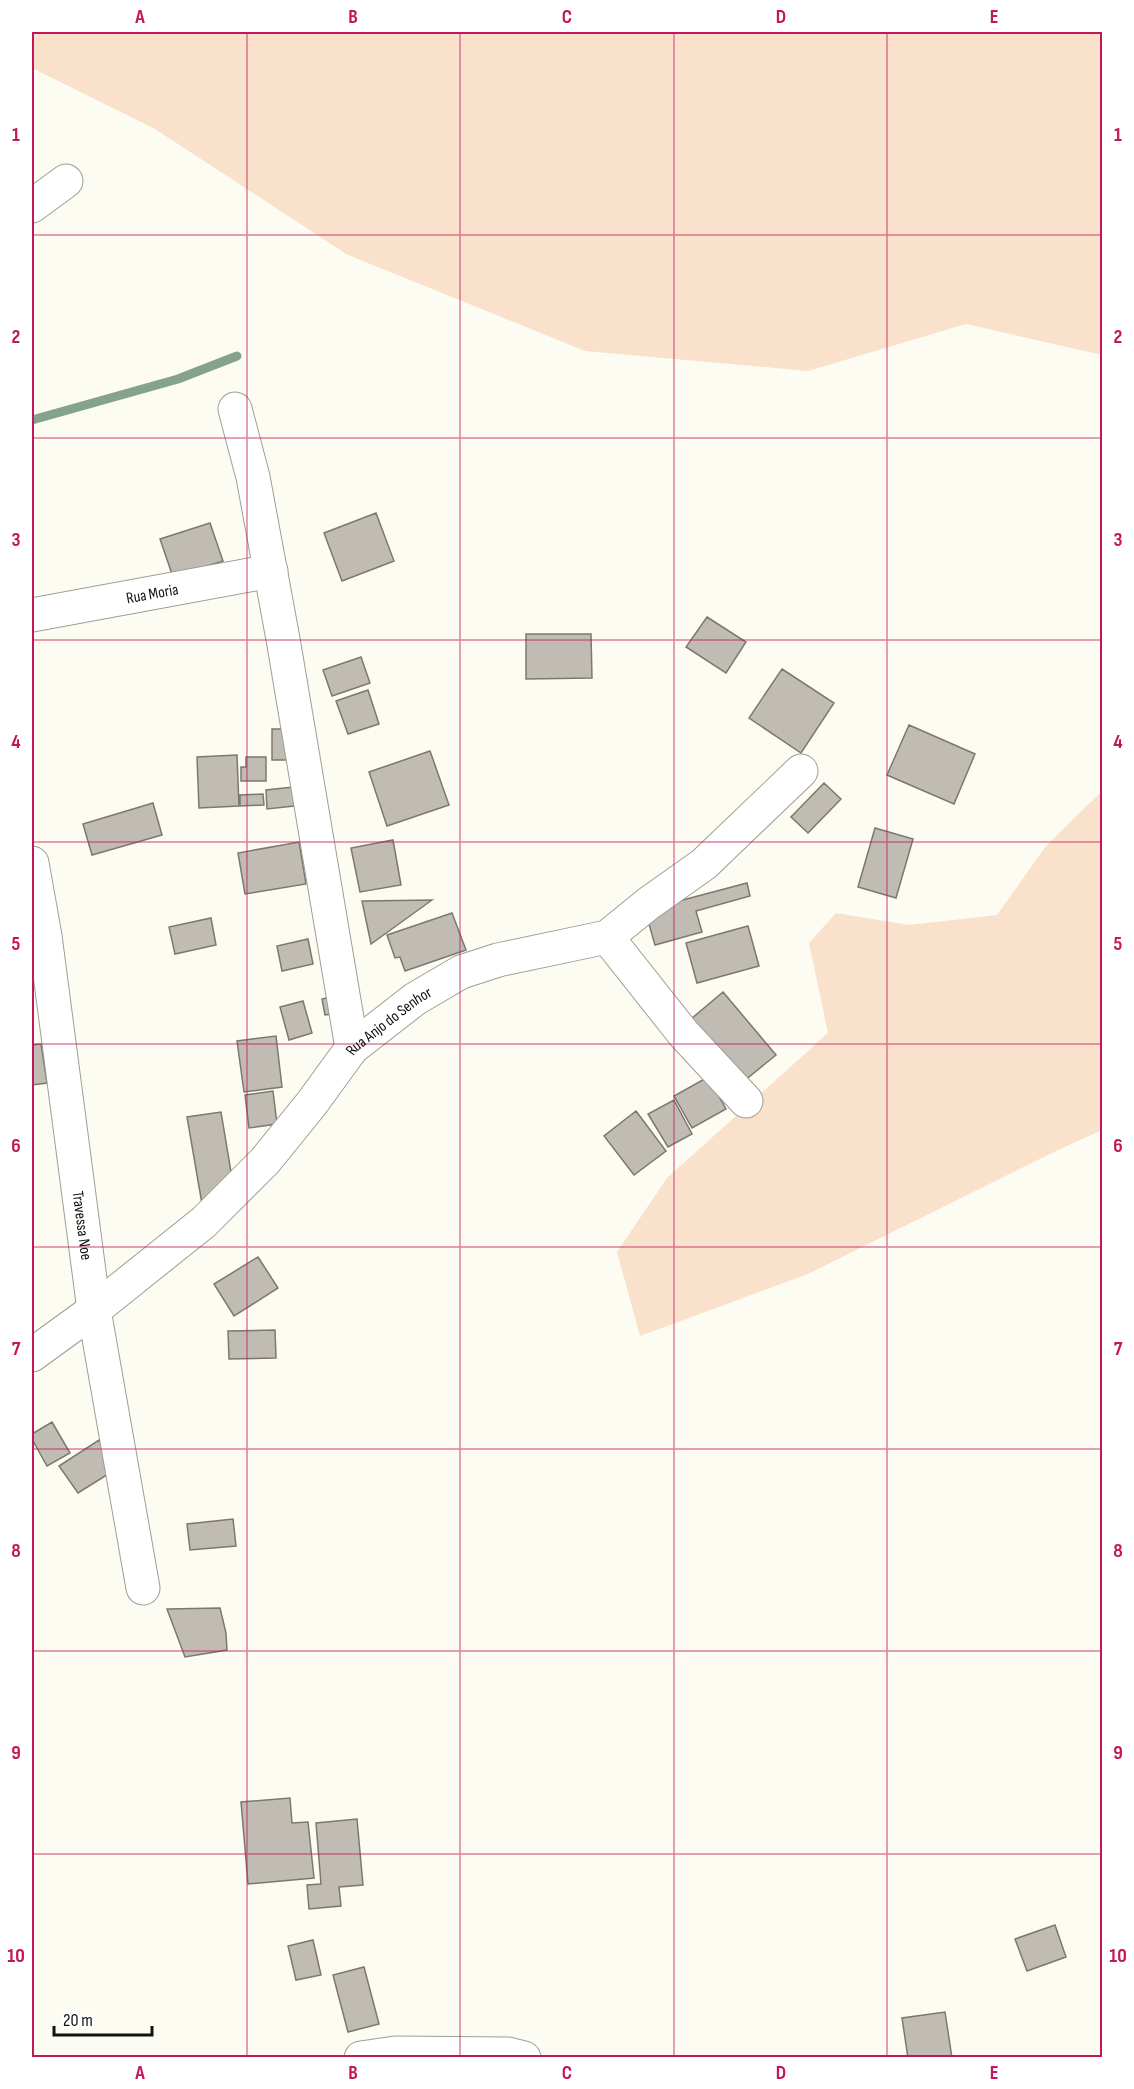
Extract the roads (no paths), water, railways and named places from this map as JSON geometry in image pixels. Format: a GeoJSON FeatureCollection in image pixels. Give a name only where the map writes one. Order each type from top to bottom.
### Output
{"type":"FeatureCollection","features":[{"type":"Feature","properties":{"kind":"street"},"geometry":{"type":"LineString","coordinates":[[32,206],[66,181]]}},
{"type":"Feature","properties":{"kind":"street"},"geometry":{"type":"LineString","coordinates":[[235,409],[253,477],[271,571],[352,1048]]}},
{"type":"Feature","properties":{"kind":"street","name":"Rua Moria"},"geometry":{"type":"LineString","coordinates":[[32,615],[271,571]]}},
{"type":"Feature","properties":{"kind":"street","name":"Rua Anjo do Senhor"},"geometry":{"type":"LineString","coordinates":[[32,1355],[94,1310],[204,1222],[265,1161],[312,1103],[352,1048],[415,999],[461,972],[498,960],[607,937],[649,903],[704,864],[801,771]]}},
{"type":"Feature","properties":{"kind":"street","name":"Travessa Noe"},"geometry":{"type":"LineString","coordinates":[[32,863],[38,941],[94,1310],[143,1588]]}},
{"type":"Feature","properties":{"kind":"street"},"geometry":{"type":"LineString","coordinates":[[607,937],[683,1033],[746,1101]]}},
{"type":"Feature","properties":{"kind":"street"},"geometry":{"type":"LineString","coordinates":[[361,2058],[407,2053],[508,2054],[524,2058]]}},
{"type":"Feature","properties":{"kind":"waterway"},"geometry":{"type":"LineString","coordinates":[[32,420],[178,379],[237,356]]}}]}
